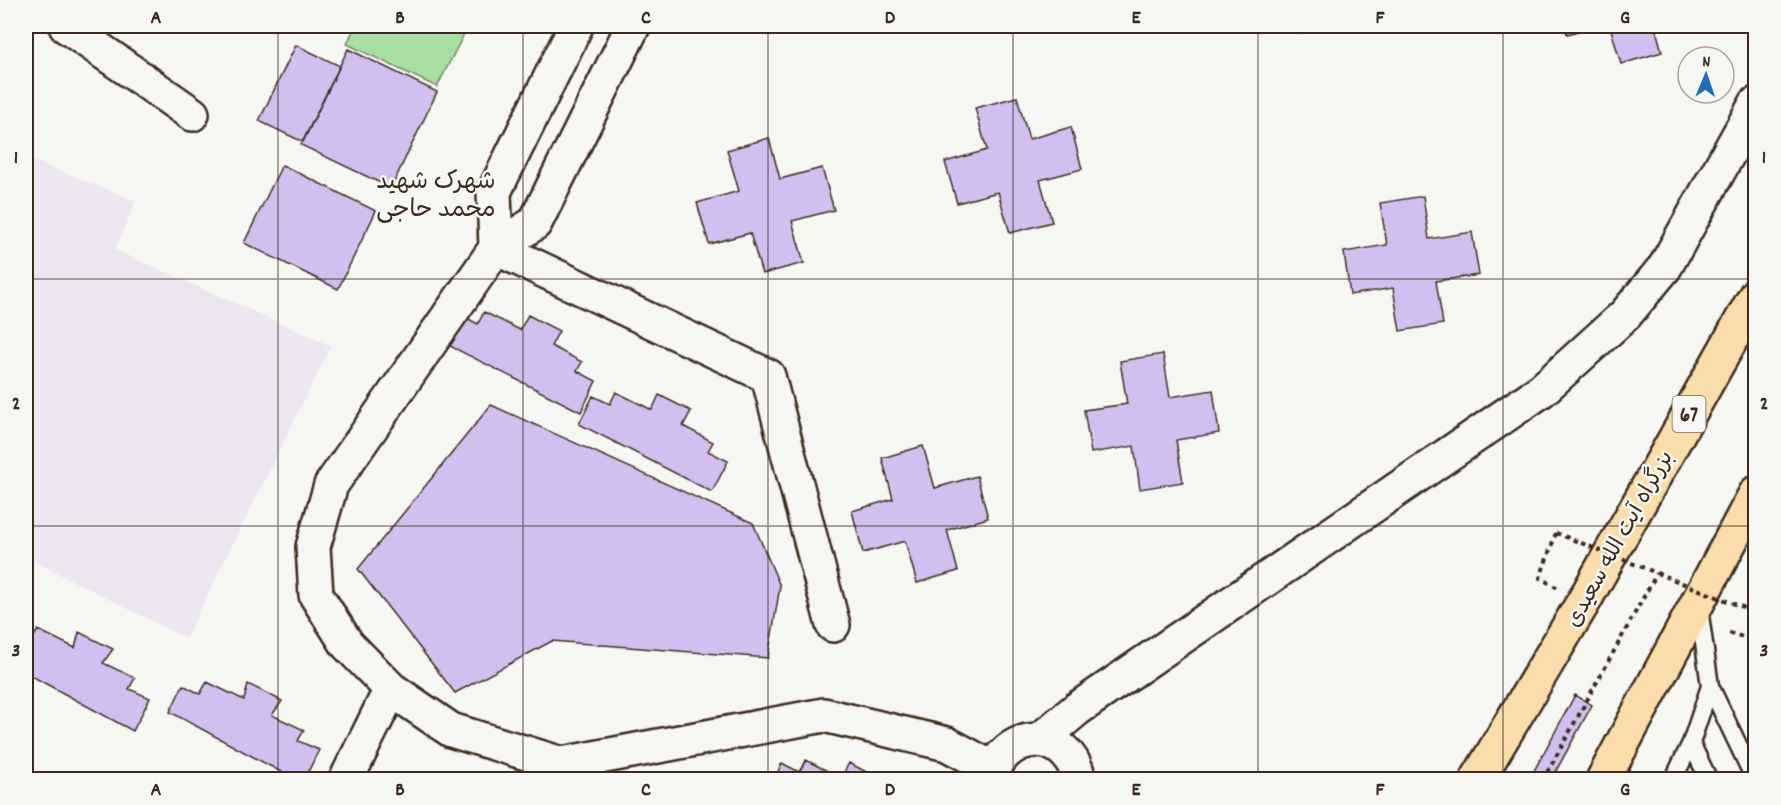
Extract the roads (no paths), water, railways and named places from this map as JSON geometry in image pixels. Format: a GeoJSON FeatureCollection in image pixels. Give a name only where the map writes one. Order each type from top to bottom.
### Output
{"type":"FeatureCollection","features":[{"type":"Feature","properties":{"kind":"highway","name":"بزرگراه آیت الله سعیدی"},"geometry":{"type":"LineString","coordinates":[[1477,780],[1584,601],[1755,295]]}},
{"type":"Feature","properties":{"kind":"highway"},"geometry":{"type":"LineString","coordinates":[[1603,780],[1755,493]]}},
{"type":"Feature","properties":{"kind":"street"},"geometry":{"type":"LineString","coordinates":[[66,26],[192,114]]}},
{"type":"Feature","properties":{"kind":"street"},"geometry":{"type":"LineString","coordinates":[[496,248],[494,192],[576,26]]}},
{"type":"Feature","properties":{"kind":"street"},"geometry":{"type":"LineString","coordinates":[[633,26],[536,223],[496,248],[331,486],[313,547],[316,595],[347,644],[391,689],[451,730],[562,764],[824,715],[947,744],[991,774],[1000,756],[1011,746],[1025,741],[1040,740],[1054,744],[1066,752],[1075,764],[1079,780]]}},
{"type":"Feature","properties":{"kind":"street"},"geometry":{"type":"LineString","coordinates":[[1040,740],[1077,709],[1551,382],[1625,315],[1665,267],[1755,104]]}},
{"type":"Feature","properties":{"kind":"street"},"geometry":{"type":"LineString","coordinates":[[496,248],[768,376],[833,625]]}},
{"type":"Feature","properties":{"kind":"street"},"geometry":{"type":"LineString","coordinates":[[346,780],[391,689]]}},
{"type":"Feature","properties":{"kind":"lane"},"geometry":{"type":"LineString","coordinates":[[1697,600],[1710,686],[1755,780]]}},
{"type":"Feature","properties":{"kind":"lane"},"geometry":{"type":"LineString","coordinates":[[1673,780],[1691,743],[1710,686]]}},
{"type":"Feature","properties":{"kind":"lane"},"geometry":{"type":"LineString","coordinates":[[1691,743],[1709,780]]}},
{"type":"Feature","properties":{"kind":"district","name":"شهرک شهید محمد حاجی"},"geometry":{"type":"Point","coordinates":[436,194]}}]}
